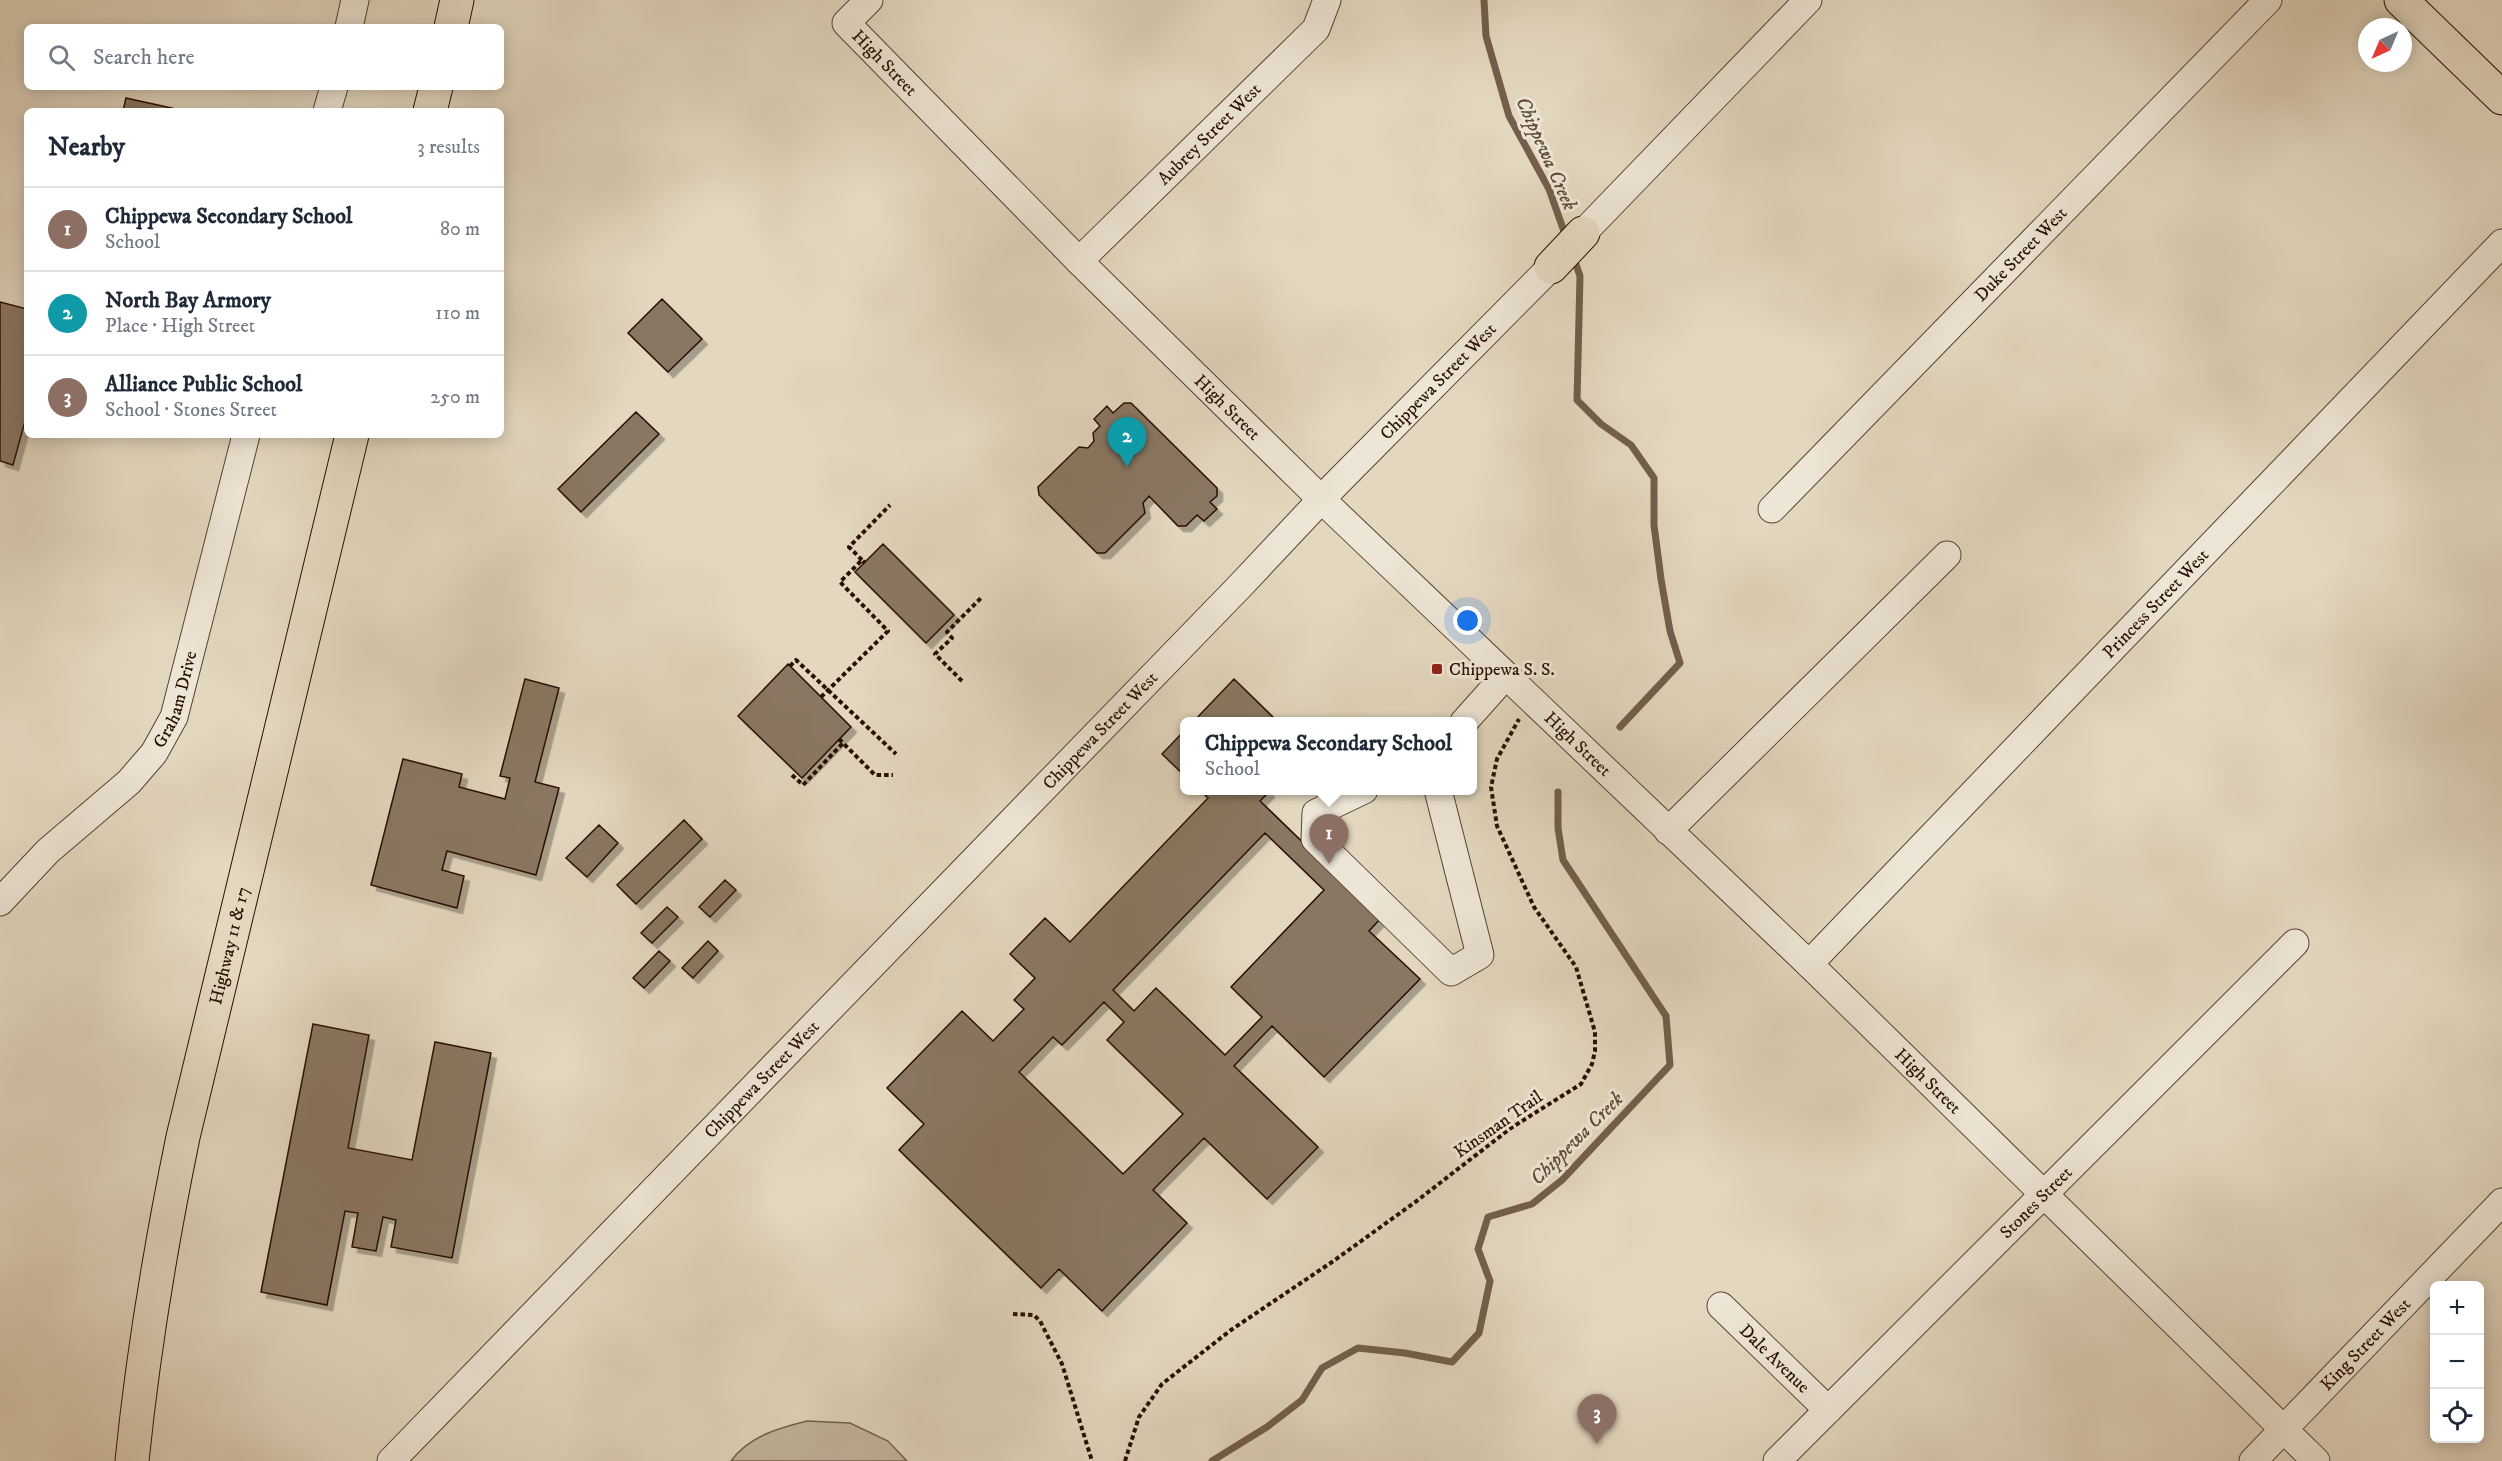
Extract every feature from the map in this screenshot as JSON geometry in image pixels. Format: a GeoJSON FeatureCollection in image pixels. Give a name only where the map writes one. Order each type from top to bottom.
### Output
{"type":"FeatureCollection","features":[{"type":"Feature","properties":{"kind":"main road"},"geometry":{"type":"LineString","coordinates":[[452,24],[457,0]]}},
{"type":"Feature","properties":{"kind":"main road"},"geometry":{"type":"LineString","coordinates":[[2401,0],[2502,98]]}},
{"type":"Feature","properties":{"kind":"main road"},"geometry":{"type":"LineString","coordinates":[[431,108],[435,90]]}},
{"type":"Feature","properties":{"kind":"main road","name":"Chippewa Street West"},"geometry":{"type":"LineString","coordinates":[[1551,267],[1583,233]]}},
{"type":"Feature","properties":{"kind":"main road","name":"Highway 11 & 17"},"geometry":{"type":"LineString","coordinates":[[132,1461],[138,1396],[169,1207],[183,1137],[351,438]]}},
{"type":"Feature","properties":{"kind":"street"},"geometry":{"type":"LineString","coordinates":[[350,24],[356,0]]}},
{"type":"Feature","properties":{"kind":"street","name":"High Street"},"geometry":{"type":"LineString","coordinates":[[869,0],[846,23],[1079,261],[1322,500],[1809,964],[2316,1461]]}},
{"type":"Feature","properties":{"kind":"street","name":"Aubrey Street West"},"geometry":{"type":"LineString","coordinates":[[1079,261],[1316,29],[1327,0]]}},
{"type":"Feature","properties":{"kind":"street","name":"Chippewa Street West"},"geometry":{"type":"LineString","coordinates":[[1583,233],[1808,0]]}},
{"type":"Feature","properties":{"kind":"street","name":"Duke Street West"},"geometry":{"type":"LineString","coordinates":[[1772,509],[2268,0]]}},
{"type":"Feature","properties":{"kind":"street"},"geometry":{"type":"LineString","coordinates":[[328,108],[332,90]]}},
{"type":"Feature","properties":{"kind":"street","name":"Princess Street West"},"geometry":{"type":"LineString","coordinates":[[1809,964],[2502,243]]}},
{"type":"Feature","properties":{"kind":"street","name":"Chippewa Street West"},"geometry":{"type":"LineString","coordinates":[[391,1461],[1322,500],[1551,267]]}},
{"type":"Feature","properties":{"kind":"street","name":"Graham Drive"},"geometry":{"type":"LineString","coordinates":[[0,902],[48,851],[129,782],[154,753],[174,717],[245,438]]}},
{"type":"Feature","properties":{"kind":"street"},"geometry":{"type":"LineString","coordinates":[[1668,831],[1947,555]]}},
{"type":"Feature","properties":{"kind":"street"},"geometry":{"type":"LineString","coordinates":[[1468,717],[1505,676]]}},
{"type":"Feature","properties":{"kind":"street"},"geometry":{"type":"LineString","coordinates":[[1354,795],[1316,813],[1314,839],[1451,972],[1480,955],[1438,795]]}},
{"type":"Feature","properties":{"kind":"street","name":"Stones Street"},"geometry":{"type":"LineString","coordinates":[[1777,1461],[2295,943]]}},
{"type":"Feature","properties":{"kind":"street","name":"King Street West"},"geometry":{"type":"LineString","coordinates":[[2253,1461],[2502,1202]]}},
{"type":"Feature","properties":{"kind":"street","name":"Dale Avenue"},"geometry":{"type":"LineString","coordinates":[[1721,1306],[1828,1410]]}},
{"type":"Feature","properties":{"kind":"path"},"geometry":{"type":"LineString","coordinates":[[821,697],[888,630],[840,582],[864,561],[849,547],[890,505]]}},
{"type":"Feature","properties":{"kind":"path"},"geometry":{"type":"LineString","coordinates":[[962,681],[935,654],[952,638],[947,632],[981,598]]}},
{"type":"Feature","properties":{"kind":"path"},"geometry":{"type":"LineString","coordinates":[[940,640],[945,644]]}},
{"type":"Feature","properties":{"kind":"path"},"geometry":{"type":"LineString","coordinates":[[790,666],[796,660],[896,754]]}},
{"type":"Feature","properties":{"kind":"path","name":"Kinsman Trail"},"geometry":{"type":"LineString","coordinates":[[1125,1461],[1139,1417],[1162,1384],[1231,1330],[1414,1203],[1510,1128],[1581,1084],[1592,1064],[1595,1032],[1576,967],[1534,907],[1497,826],[1491,787],[1497,759],[1515,724],[1532,702]]}},
{"type":"Feature","properties":{"kind":"path"},"geometry":{"type":"LineString","coordinates":[[792,775],[802,784],[841,741],[875,775],[893,775]]}},
{"type":"Feature","properties":{"kind":"path"},"geometry":{"type":"LineString","coordinates":[[1013,1314],[1035,1315],[1040,1321],[1062,1364],[1092,1461]]}},
{"type":"Feature","properties":{"kind":"shaded area"},"geometry":{"type":"Polygon","coordinates":[[[807,1421],[850,1423],[888,1441],[907,1461],[731,1461],[738,1452],[765,1434],[807,1421]]]}},
{"type":"Feature","properties":{"kind":"building"},"geometry":{"type":"Polygon","coordinates":[[[126,98],[171,108],[124,108],[126,98]]]}},
{"type":"Feature","properties":{"kind":"building"},"geometry":{"type":"Polygon","coordinates":[[[662,299],[702,339],[668,372],[628,333],[662,299]]]}},
{"type":"Feature","properties":{"kind":"building"},"geometry":{"type":"Polygon","coordinates":[[[0,302],[24,308],[24,425],[13,465],[0,461],[0,302]]]}},
{"type":"Feature","properties":{"kind":"building"},"geometry":{"type":"Polygon","coordinates":[[[1124,403],[1131,403],[1217,488],[1217,496],[1210,502],[1217,509],[1204,521],[1197,515],[1186,526],[1178,526],[1149,496],[1143,503],[1145,513],[1105,553],[1097,553],[1039,495],[1038,487],[1079,447],[1088,448],[1094,441],[1093,433],[1100,426],[1094,419],[1107,406],[1113,413],[1124,403]]]}},
{"type":"Feature","properties":{"kind":"building"},"geometry":{"type":"Polygon","coordinates":[[[636,412],[659,434],[581,512],[558,489],[636,412]]]}},
{"type":"Feature","properties":{"kind":"building"},"geometry":{"type":"Polygon","coordinates":[[[883,544],[954,615],[926,643],[855,572],[883,544]]]}},
{"type":"Feature","properties":{"kind":"building"},"geometry":{"type":"Polygon","coordinates":[[[788,664],[851,727],[802,778],[738,716],[788,664]]]}},
{"type":"Feature","properties":{"kind":"building"},"geometry":{"type":"Polygon","coordinates":[[[525,679],[559,688],[535,782],[559,788],[536,875],[447,851],[442,870],[464,876],[457,908],[371,885],[403,759],[462,774],[459,787],[505,799],[510,778],[500,776],[525,679]]]}},
{"type":"Feature","properties":{"kind":"building"},"geometry":{"type":"Polygon","coordinates":[[[1234,679],[1273,717],[1198,717],[1234,679]]]}},
{"type":"Feature","properties":{"kind":"building"},"geometry":{"type":"Polygon","coordinates":[[[1180,735],[1180,771],[1162,754],[1180,735]]]}},
{"type":"Feature","properties":{"kind":"building"},"geometry":{"type":"Polygon","coordinates":[[[1205,795],[1266,795],[1260,801],[1381,918],[1369,931],[1420,979],[1324,1077],[1272,1026],[1234,1066],[1318,1147],[1267,1199],[1204,1138],[1153,1190],[1187,1223],[1102,1311],[1059,1269],[1041,1288],[899,1150],[924,1124],[887,1088],[962,1011],[993,1041],[1024,1009],[1014,1000],[1035,978],[1010,954],[1045,918],[1070,942],[1208,798],[1205,795]],[[1265,833],[1113,990],[1134,1011],[1156,988],[1225,1055],[1262,1017],[1231,987],[1324,890],[1265,833]],[[1104,1002],[1062,1045],[1053,1037],[1019,1072],[1123,1174],[1183,1114],[1107,1040],[1124,1022],[1104,1002]]]}},
{"type":"Feature","properties":{"kind":"building"},"geometry":{"type":"Polygon","coordinates":[[[684,820],[702,839],[636,904],[617,885],[684,820]]]}},
{"type":"Feature","properties":{"kind":"building"},"geometry":{"type":"Polygon","coordinates":[[[599,825],[618,843],[587,877],[566,858],[599,825]]]}},
{"type":"Feature","properties":{"kind":"building"},"geometry":{"type":"Polygon","coordinates":[[[725,880],[736,890],[710,917],[699,907],[725,880]]]}},
{"type":"Feature","properties":{"kind":"building"},"geometry":{"type":"Polygon","coordinates":[[[667,907],[678,917],[652,943],[641,933],[667,907]]]}},
{"type":"Feature","properties":{"kind":"building"},"geometry":{"type":"Polygon","coordinates":[[[708,941],[718,951],[693,978],[682,968],[708,941]]]}},
{"type":"Feature","properties":{"kind":"building"},"geometry":{"type":"Polygon","coordinates":[[[659,951],[670,961],[644,988],[633,978],[659,951]]]}},
{"type":"Feature","properties":{"kind":"building"},"geometry":{"type":"Polygon","coordinates":[[[313,1024],[369,1035],[348,1148],[412,1160],[435,1042],[491,1053],[452,1258],[391,1247],[396,1220],[383,1217],[376,1251],[352,1247],[358,1213],[345,1211],[327,1305],[261,1292],[313,1024]]]}},
{"type":"Feature","properties":{"kind":"waterway","name":"Chippewa Creek"},"geometry":{"type":"LineString","coordinates":[[1484,0],[1486,36],[1509,116],[1549,189],[1566,237]]}},
{"type":"Feature","properties":{"kind":"waterway","name":"Chippewa Creek"},"geometry":{"type":"LineString","coordinates":[[1573,256],[1580,276],[1577,400],[1601,424],[1631,445],[1654,478],[1654,525],[1661,579],[1670,631],[1680,663],[1620,727]]}},
{"type":"Feature","properties":{"kind":"waterway","name":"Chippewa Creek"},"geometry":{"type":"LineString","coordinates":[[1212,1461],[1267,1427],[1302,1400],[1322,1368],[1358,1348],[1405,1353],[1452,1362],[1479,1333],[1490,1281],[1478,1249],[1488,1217],[1532,1204],[1562,1180],[1670,1065],[1666,1016],[1563,860],[1558,828],[1558,792]]}},
{"type":"Feature","properties":{"kind":"place","name":"North Bay Armory"},"geometry":{"type":"Point","coordinates":[1127,467]}},
{"type":"Feature","properties":{"kind":"place","name":"Chippewa S. S."},"geometry":{"type":"Point","coordinates":[1437,669]}},
{"type":"Feature","properties":{"kind":"place","name":"Chippewa Secondary School"},"geometry":{"type":"Point","coordinates":[1329,864]}},
{"type":"Feature","properties":{"kind":"place","name":"Alliance Public School"},"geometry":{"type":"Point","coordinates":[1597,1444]}}]}
